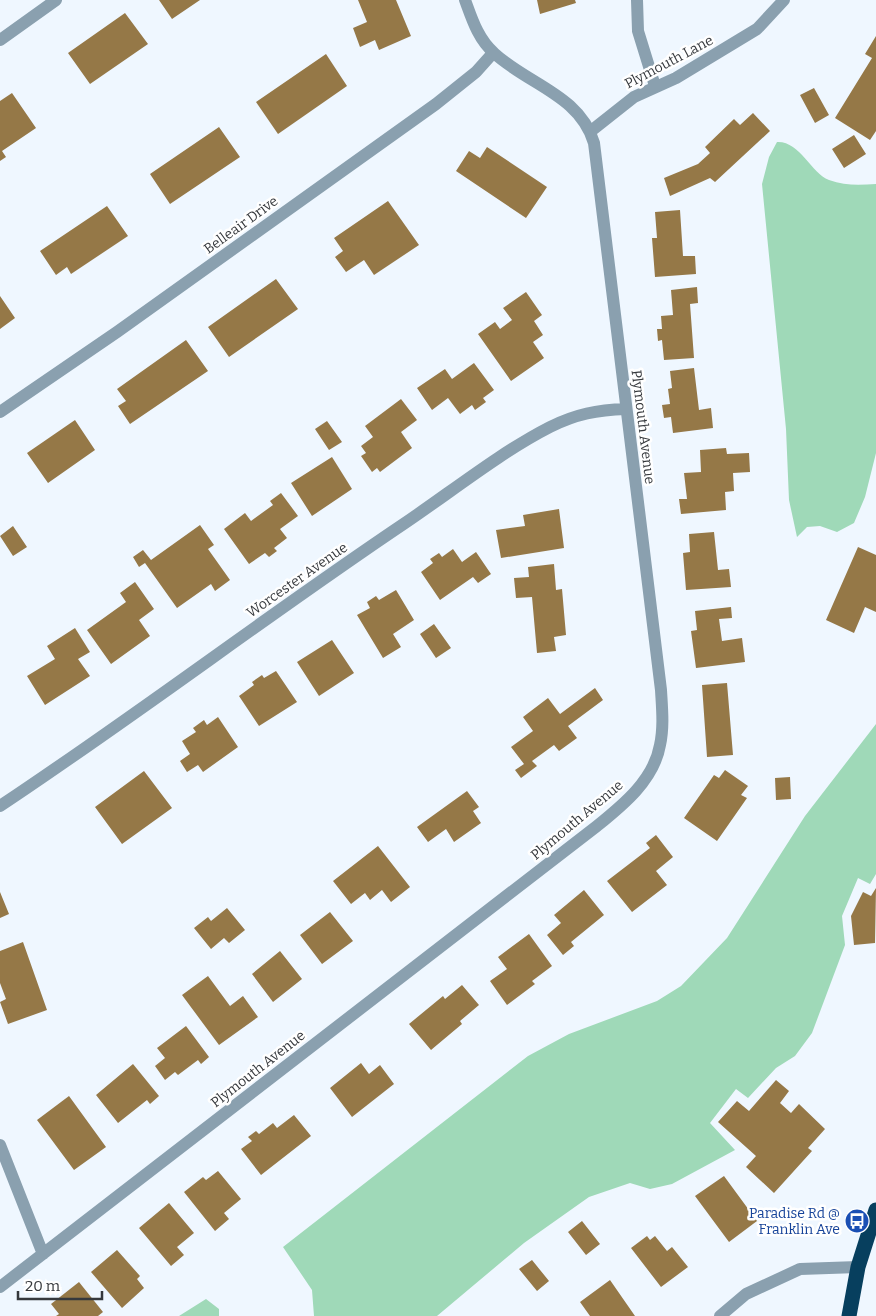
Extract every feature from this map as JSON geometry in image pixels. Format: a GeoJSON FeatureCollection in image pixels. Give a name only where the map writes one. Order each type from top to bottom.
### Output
{"type":"FeatureCollection","features":[{"type":"Feature","properties":{"kind":"highway"},"geometry":{"type":"LineString","coordinates":[[849,1316],[858,1267],[876,1210]]}},
{"type":"Feature","properties":{"kind":"street"},"geometry":{"type":"LineString","coordinates":[[0,40],[56,0]]}},
{"type":"Feature","properties":{"kind":"street"},"geometry":{"type":"LineString","coordinates":[[465,0],[477,31],[493,53]]}},
{"type":"Feature","properties":{"kind":"street"},"geometry":{"type":"LineString","coordinates":[[637,0],[638,31],[655,86]]}},
{"type":"Feature","properties":{"kind":"street","name":"Plymouth Lane"},"geometry":{"type":"LineString","coordinates":[[591,131],[613,111],[655,86],[676,78],[758,29],[784,0]]}},
{"type":"Feature","properties":{"kind":"street","name":"Plymouth Avenue"},"geometry":{"type":"LineString","coordinates":[[0,1287],[623,805],[641,786],[660,746],[662,726],[661,690],[599,171],[591,131],[572,106],[493,53]]}},
{"type":"Feature","properties":{"kind":"street","name":"Belleair Drive"},"geometry":{"type":"LineString","coordinates":[[0,412],[117,332],[436,104],[476,72],[493,53]]}},
{"type":"Feature","properties":{"kind":"street","name":"Worcester Avenue"},"geometry":{"type":"LineString","coordinates":[[2,800],[382,538],[521,445],[550,427],[571,418],[595,410],[626,409]]}},
{"type":"Feature","properties":{"kind":"street"},"geometry":{"type":"LineString","coordinates":[[0,1145],[44,1254]]}},
{"type":"Feature","properties":{"kind":"street"},"geometry":{"type":"LineString","coordinates":[[720,1316],[746,1294],[800,1268],[858,1267]]}},
{"type":"Feature","properties":{"kind":"green space"},"geometry":{"type":"Polygon","coordinates":[[[777,142],[785,143],[799,152],[817,171],[829,180],[858,185],[876,184],[876,453],[865,497],[854,523],[837,532],[820,526],[807,527],[797,537],[789,500],[786,429],[762,184],[769,157],[777,142]]]}},
{"type":"Feature","properties":{"kind":"green space"},"geometry":{"type":"Polygon","coordinates":[[[876,724],[876,874],[870,884],[858,878],[842,916],[845,945],[812,1033],[795,1056],[776,1068],[748,1098],[736,1089],[710,1123],[735,1150],[672,1184],[650,1189],[630,1183],[589,1197],[524,1243],[437,1316],[314,1316],[312,1290],[283,1247],[528,1056],[569,1034],[657,1001],[681,986],[727,938],[805,816],[876,724]]]}},
{"type":"Feature","properties":{"kind":"green space"},"geometry":{"type":"Polygon","coordinates":[[[206,1299],[219,1309],[219,1316],[179,1316],[206,1299]]]}},
{"type":"Feature","properties":{"kind":"building"},"geometry":{"type":"Polygon","coordinates":[[[159,0],[200,0],[172,19],[159,0]]]}},
{"type":"Feature","properties":{"kind":"building"},"geometry":{"type":"Polygon","coordinates":[[[358,0],[396,0],[411,36],[379,50],[375,40],[360,47],[353,28],[367,22],[358,0]]]}},
{"type":"Feature","properties":{"kind":"building"},"geometry":{"type":"Polygon","coordinates":[[[537,0],[575,0],[576,3],[540,14],[537,0]]]}},
{"type":"Feature","properties":{"kind":"building"},"geometry":{"type":"Polygon","coordinates":[[[125,13],[148,44],[90,84],[68,53],[125,13]]]}},
{"type":"Feature","properties":{"kind":"building"},"geometry":{"type":"Polygon","coordinates":[[[876,36],[876,131],[870,140],[835,118],[872,58],[865,54],[876,36]]]}},
{"type":"Feature","properties":{"kind":"building"},"geometry":{"type":"Polygon","coordinates":[[[326,54],[347,86],[278,134],[256,102],[326,54]]]}},
{"type":"Feature","properties":{"kind":"building"},"geometry":{"type":"Polygon","coordinates":[[[814,88],[829,115],[815,123],[800,95],[814,88]]]}},
{"type":"Feature","properties":{"kind":"building"},"geometry":{"type":"Polygon","coordinates":[[[12,93],[36,128],[2,151],[6,157],[0,161],[0,101],[12,93]]]}},
{"type":"Feature","properties":{"kind":"building"},"geometry":{"type":"Polygon","coordinates":[[[753,113],[770,131],[715,182],[710,178],[670,196],[664,178],[698,164],[710,153],[705,147],[734,119],[740,125],[753,113]]]}},
{"type":"Feature","properties":{"kind":"building"},"geometry":{"type":"Polygon","coordinates":[[[219,127],[240,157],[170,204],[150,174],[219,127]]]}},
{"type":"Feature","properties":{"kind":"building"},"geometry":{"type":"Polygon","coordinates":[[[854,135],[866,154],[844,168],[832,149],[854,135]]]}},
{"type":"Feature","properties":{"kind":"building"},"geometry":{"type":"Polygon","coordinates":[[[487,147],[547,187],[526,218],[456,171],[469,151],[480,158],[487,147]]]}},
{"type":"Feature","properties":{"kind":"building"},"geometry":{"type":"Polygon","coordinates":[[[388,201],[419,245],[374,275],[364,260],[346,272],[335,257],[343,251],[334,238],[388,201]]]}},
{"type":"Feature","properties":{"kind":"building"},"geometry":{"type":"Polygon","coordinates":[[[107,206],[128,236],[71,274],[67,267],[56,275],[40,251],[107,206]]]}},
{"type":"Feature","properties":{"kind":"building"},"geometry":{"type":"Polygon","coordinates":[[[680,210],[683,256],[695,256],[696,274],[655,277],[652,238],[657,238],[655,212],[680,210]]]}},
{"type":"Feature","properties":{"kind":"building"},"geometry":{"type":"Polygon","coordinates":[[[276,279],[298,309],[229,357],[208,327],[276,279]]]}},
{"type":"Feature","properties":{"kind":"building"},"geometry":{"type":"Polygon","coordinates":[[[697,287],[698,303],[690,304],[694,358],[664,360],[662,340],[658,341],[657,329],[662,329],[661,316],[673,315],[671,290],[697,287]]]}},
{"type":"Feature","properties":{"kind":"building"},"geometry":{"type":"Polygon","coordinates":[[[526,292],[542,315],[534,321],[543,335],[533,342],[544,358],[511,381],[478,334],[495,322],[500,329],[512,320],[503,308],[526,292]]]}},
{"type":"Feature","properties":{"kind":"building"},"geometry":{"type":"Polygon","coordinates":[[[0,296],[15,318],[0,329],[0,296]]]}},
{"type":"Feature","properties":{"kind":"building"},"geometry":{"type":"Polygon","coordinates":[[[186,340],[208,371],[130,424],[118,406],[126,401],[117,389],[186,340]]]}},
{"type":"Feature","properties":{"kind":"building"},"geometry":{"type":"Polygon","coordinates":[[[474,363],[494,390],[483,398],[486,402],[475,410],[472,405],[460,414],[448,398],[432,410],[417,388],[445,369],[452,379],[474,363]]]}},
{"type":"Feature","properties":{"kind":"building"},"geometry":{"type":"Polygon","coordinates":[[[694,368],[699,410],[711,408],[713,428],[673,433],[671,417],[664,418],[662,405],[670,404],[668,389],[672,388],[670,371],[694,368]]]}},
{"type":"Feature","properties":{"kind":"building"},"geometry":{"type":"Polygon","coordinates":[[[401,399],[417,420],[401,432],[412,448],[380,472],[377,468],[372,472],[361,456],[366,453],[361,446],[373,437],[365,426],[401,399]]]}},
{"type":"Feature","properties":{"kind":"building"},"geometry":{"type":"Polygon","coordinates":[[[75,420],[95,450],[48,483],[27,453],[75,420]]]}},
{"type":"Feature","properties":{"kind":"building"},"geometry":{"type":"Polygon","coordinates":[[[327,421],[342,442],[329,450],[315,429],[327,421]]]}},
{"type":"Feature","properties":{"kind":"building"},"geometry":{"type":"Polygon","coordinates":[[[726,448],[727,454],[749,453],[750,472],[733,473],[734,491],[725,492],[726,510],[681,514],[679,499],[687,499],[684,473],[701,472],[700,450],[726,448]]]}},
{"type":"Feature","properties":{"kind":"building"},"geometry":{"type":"Polygon","coordinates":[[[332,457],[352,489],[312,516],[291,483],[332,457]]]}},
{"type":"Feature","properties":{"kind":"building"},"geometry":{"type":"Polygon","coordinates":[[[281,493],[298,516],[280,529],[287,538],[274,548],[277,551],[269,557],[265,553],[249,564],[224,529],[245,513],[251,521],[273,505],[270,501],[281,493]]]}},
{"type":"Feature","properties":{"kind":"building"},"geometry":{"type":"Polygon","coordinates":[[[559,509],[564,548],[501,558],[496,530],[525,526],[523,515],[559,509]]]}},
{"type":"Feature","properties":{"kind":"building"},"geometry":{"type":"Polygon","coordinates":[[[200,525],[214,545],[208,549],[230,580],[215,591],[211,584],[177,608],[145,563],[139,567],[133,557],[143,550],[151,560],[200,525]]]}},
{"type":"Feature","properties":{"kind":"building"},"geometry":{"type":"Polygon","coordinates":[[[13,526],[27,547],[13,556],[0,536],[13,526]]]}},
{"type":"Feature","properties":{"kind":"building"},"geometry":{"type":"Polygon","coordinates":[[[714,532],[718,570],[729,569],[731,587],[686,590],[683,553],[690,552],[689,534],[714,532]]]}},
{"type":"Feature","properties":{"kind":"building"},"geometry":{"type":"Polygon","coordinates":[[[858,547],[876,555],[876,612],[865,607],[854,633],[826,620],[858,547]]]}},
{"type":"Feature","properties":{"kind":"building"},"geometry":{"type":"Polygon","coordinates":[[[453,549],[462,562],[476,552],[491,574],[478,583],[473,577],[440,600],[421,572],[433,563],[430,559],[439,553],[442,557],[453,549]]]}},
{"type":"Feature","properties":{"kind":"building"},"geometry":{"type":"Polygon","coordinates":[[[554,564],[556,590],[562,589],[566,635],[554,637],[556,651],[537,653],[532,597],[516,598],[514,578],[529,577],[528,567],[554,564]]]}},
{"type":"Feature","properties":{"kind":"building"},"geometry":{"type":"Polygon","coordinates":[[[135,582],[154,609],[139,620],[150,636],[111,664],[87,630],[126,602],[120,593],[135,582]]]}},
{"type":"Feature","properties":{"kind":"building"},"geometry":{"type":"Polygon","coordinates":[[[396,590],[414,620],[393,634],[401,647],[383,658],[357,615],[370,608],[367,602],[376,596],[379,600],[396,590]]]}},
{"type":"Feature","properties":{"kind":"building"},"geometry":{"type":"Polygon","coordinates":[[[731,607],[732,618],[719,619],[722,641],[742,638],[745,662],[696,668],[691,631],[697,630],[695,611],[731,607]]]}},
{"type":"Feature","properties":{"kind":"building"},"geometry":{"type":"Polygon","coordinates":[[[434,624],[451,648],[436,658],[420,634],[434,624]]]}},
{"type":"Feature","properties":{"kind":"building"},"geometry":{"type":"Polygon","coordinates":[[[75,628],[90,652],[78,659],[90,676],[45,705],[27,676],[55,659],[47,646],[75,628]]]}},
{"type":"Feature","properties":{"kind":"building"},"geometry":{"type":"Polygon","coordinates":[[[332,640],[354,673],[319,696],[297,662],[332,640]]]}},
{"type":"Feature","properties":{"kind":"building"},"geometry":{"type":"Polygon","coordinates":[[[276,671],[297,702],[259,726],[239,696],[254,685],[252,682],[262,675],[264,678],[276,671]]]}},
{"type":"Feature","properties":{"kind":"building"},"geometry":{"type":"Polygon","coordinates":[[[727,683],[733,755],[707,757],[702,685],[727,683]]]}},
{"type":"Feature","properties":{"kind":"building"},"geometry":{"type":"Polygon","coordinates":[[[595,688],[603,700],[568,726],[577,738],[559,751],[554,745],[532,761],[537,766],[521,778],[515,770],[524,764],[511,747],[533,731],[523,717],[548,698],[560,714],[595,688]]]}},
{"type":"Feature","properties":{"kind":"building"},"geometry":{"type":"Polygon","coordinates":[[[218,717],[238,747],[203,772],[198,765],[187,772],[180,761],[190,754],[182,741],[196,732],[193,728],[204,720],[207,725],[218,717]]]}},
{"type":"Feature","properties":{"kind":"building"},"geometry":{"type":"Polygon","coordinates":[[[725,770],[748,786],[741,795],[747,798],[717,841],[684,818],[714,775],[719,778],[725,770]]]}},
{"type":"Feature","properties":{"kind":"building"},"geometry":{"type":"Polygon","coordinates":[[[144,771],[172,808],[122,844],[95,807],[144,771]]]}},
{"type":"Feature","properties":{"kind":"building"},"geometry":{"type":"Polygon","coordinates":[[[790,777],[791,799],[776,800],[775,778],[790,777]]]}},
{"type":"Feature","properties":{"kind":"building"},"geometry":{"type":"Polygon","coordinates":[[[467,791],[479,807],[473,811],[481,823],[454,842],[446,829],[428,842],[417,827],[467,791]]]}},
{"type":"Feature","properties":{"kind":"building"},"geometry":{"type":"Polygon","coordinates":[[[656,835],[673,857],[656,871],[667,885],[632,912],[607,881],[650,848],[646,843],[656,835]]]}},
{"type":"Feature","properties":{"kind":"building"},"geometry":{"type":"Polygon","coordinates":[[[378,846],[410,887],[391,902],[382,890],[370,900],[365,893],[351,904],[333,881],[378,846]]]}},
{"type":"Feature","properties":{"kind":"building"},"geometry":{"type":"Polygon","coordinates":[[[876,888],[875,943],[854,945],[851,916],[863,892],[871,896],[876,888]]]}},
{"type":"Feature","properties":{"kind":"building"},"geometry":{"type":"Polygon","coordinates":[[[584,890],[604,915],[571,942],[574,946],[563,955],[547,935],[561,923],[554,915],[584,890]]]}},
{"type":"Feature","properties":{"kind":"building"},"geometry":{"type":"Polygon","coordinates":[[[0,892],[9,914],[0,918],[0,892]]]}},
{"type":"Feature","properties":{"kind":"building"},"geometry":{"type":"Polygon","coordinates":[[[227,908],[245,930],[229,943],[224,938],[211,949],[194,928],[208,917],[211,921],[227,908]]]}},
{"type":"Feature","properties":{"kind":"building"},"geometry":{"type":"Polygon","coordinates":[[[330,912],[353,941],[322,964],[300,935],[330,912]]]}},
{"type":"Feature","properties":{"kind":"building"},"geometry":{"type":"Polygon","coordinates":[[[529,934],[552,966],[532,981],[535,984],[507,1005],[490,981],[507,969],[498,957],[529,934]]]}},
{"type":"Feature","properties":{"kind":"building"},"geometry":{"type":"Polygon","coordinates":[[[23,942],[47,1010],[8,1024],[0,1002],[6,999],[0,983],[0,951],[23,942]]]}},
{"type":"Feature","properties":{"kind":"building"},"geometry":{"type":"Polygon","coordinates":[[[280,951],[302,979],[273,1002],[252,974],[280,951]]]}},
{"type":"Feature","properties":{"kind":"building"},"geometry":{"type":"Polygon","coordinates":[[[208,976],[230,1006],[243,996],[258,1017],[219,1045],[182,995],[208,976]]]}},
{"type":"Feature","properties":{"kind":"building"},"geometry":{"type":"Polygon","coordinates":[[[462,985],[479,1005],[460,1021],[462,1024],[431,1050],[409,1024],[443,996],[445,999],[462,985]]]}},
{"type":"Feature","properties":{"kind":"building"},"geometry":{"type":"Polygon","coordinates":[[[186,1026],[209,1057],[201,1064],[198,1060],[178,1075],[175,1072],[165,1080],[155,1066],[165,1058],[157,1048],[186,1026]]]}},
{"type":"Feature","properties":{"kind":"building"},"geometry":{"type":"Polygon","coordinates":[[[361,1063],[369,1074],[380,1065],[394,1084],[352,1117],[330,1088],[361,1063]]]}},
{"type":"Feature","properties":{"kind":"building"},"geometry":{"type":"Polygon","coordinates":[[[133,1064],[159,1096],[150,1104],[147,1100],[118,1123],[96,1095],[133,1064]]]}},
{"type":"Feature","properties":{"kind":"building"},"geometry":{"type":"Polygon","coordinates":[[[776,1080],[789,1091],[780,1103],[791,1113],[799,1104],[825,1129],[808,1148],[812,1151],[774,1193],[746,1167],[756,1156],[718,1122],[737,1101],[749,1111],[776,1080]]]}},
{"type":"Feature","properties":{"kind":"building"},"geometry":{"type":"Polygon","coordinates":[[[69,1096],[106,1147],[74,1170],[37,1120],[69,1096]]]}},
{"type":"Feature","properties":{"kind":"building"},"geometry":{"type":"Polygon","coordinates":[[[294,1115],[311,1136],[261,1175],[241,1149],[252,1141],[248,1137],[256,1131],[259,1134],[273,1123],[277,1128],[294,1115]]]}},
{"type":"Feature","properties":{"kind":"building"},"geometry":{"type":"Polygon","coordinates":[[[218,1171],[241,1199],[224,1213],[229,1219],[215,1231],[184,1192],[203,1177],[206,1180],[218,1171]]]}},
{"type":"Feature","properties":{"kind":"building"},"geometry":{"type":"Polygon","coordinates":[[[724,1176],[757,1221],[729,1242],[695,1196],[724,1176]]]}},
{"type":"Feature","properties":{"kind":"building"},"geometry":{"type":"Polygon","coordinates":[[[169,1203],[194,1233],[177,1247],[184,1255],[171,1266],[139,1228],[169,1203]]]}},
{"type":"Feature","properties":{"kind":"building"},"geometry":{"type":"Polygon","coordinates":[[[582,1221],[600,1244],[586,1255],[568,1232],[582,1221]]]}},
{"type":"Feature","properties":{"kind":"building"},"geometry":{"type":"Polygon","coordinates":[[[647,1236],[650,1240],[655,1236],[667,1251],[672,1247],[688,1267],[661,1287],[631,1248],[647,1236]]]}},
{"type":"Feature","properties":{"kind":"building"},"geometry":{"type":"Polygon","coordinates":[[[117,1250],[140,1276],[137,1279],[144,1288],[122,1308],[91,1272],[117,1250]]]}},
{"type":"Feature","properties":{"kind":"building"},"geometry":{"type":"Polygon","coordinates":[[[532,1260],[549,1281],[537,1291],[519,1269],[532,1260]]]}},
{"type":"Feature","properties":{"kind":"building"},"geometry":{"type":"Polygon","coordinates":[[[610,1280],[635,1316],[590,1316],[580,1302],[610,1280]]]}},
{"type":"Feature","properties":{"kind":"building"},"geometry":{"type":"Polygon","coordinates":[[[79,1282],[103,1312],[98,1316],[56,1316],[59,1314],[51,1304],[79,1282]]]}},
{"type":"Feature","properties":{"kind":"place","name":"Paradise Rd @ Franklin Ave"},"geometry":{"type":"Point","coordinates":[857,1221]}}]}
